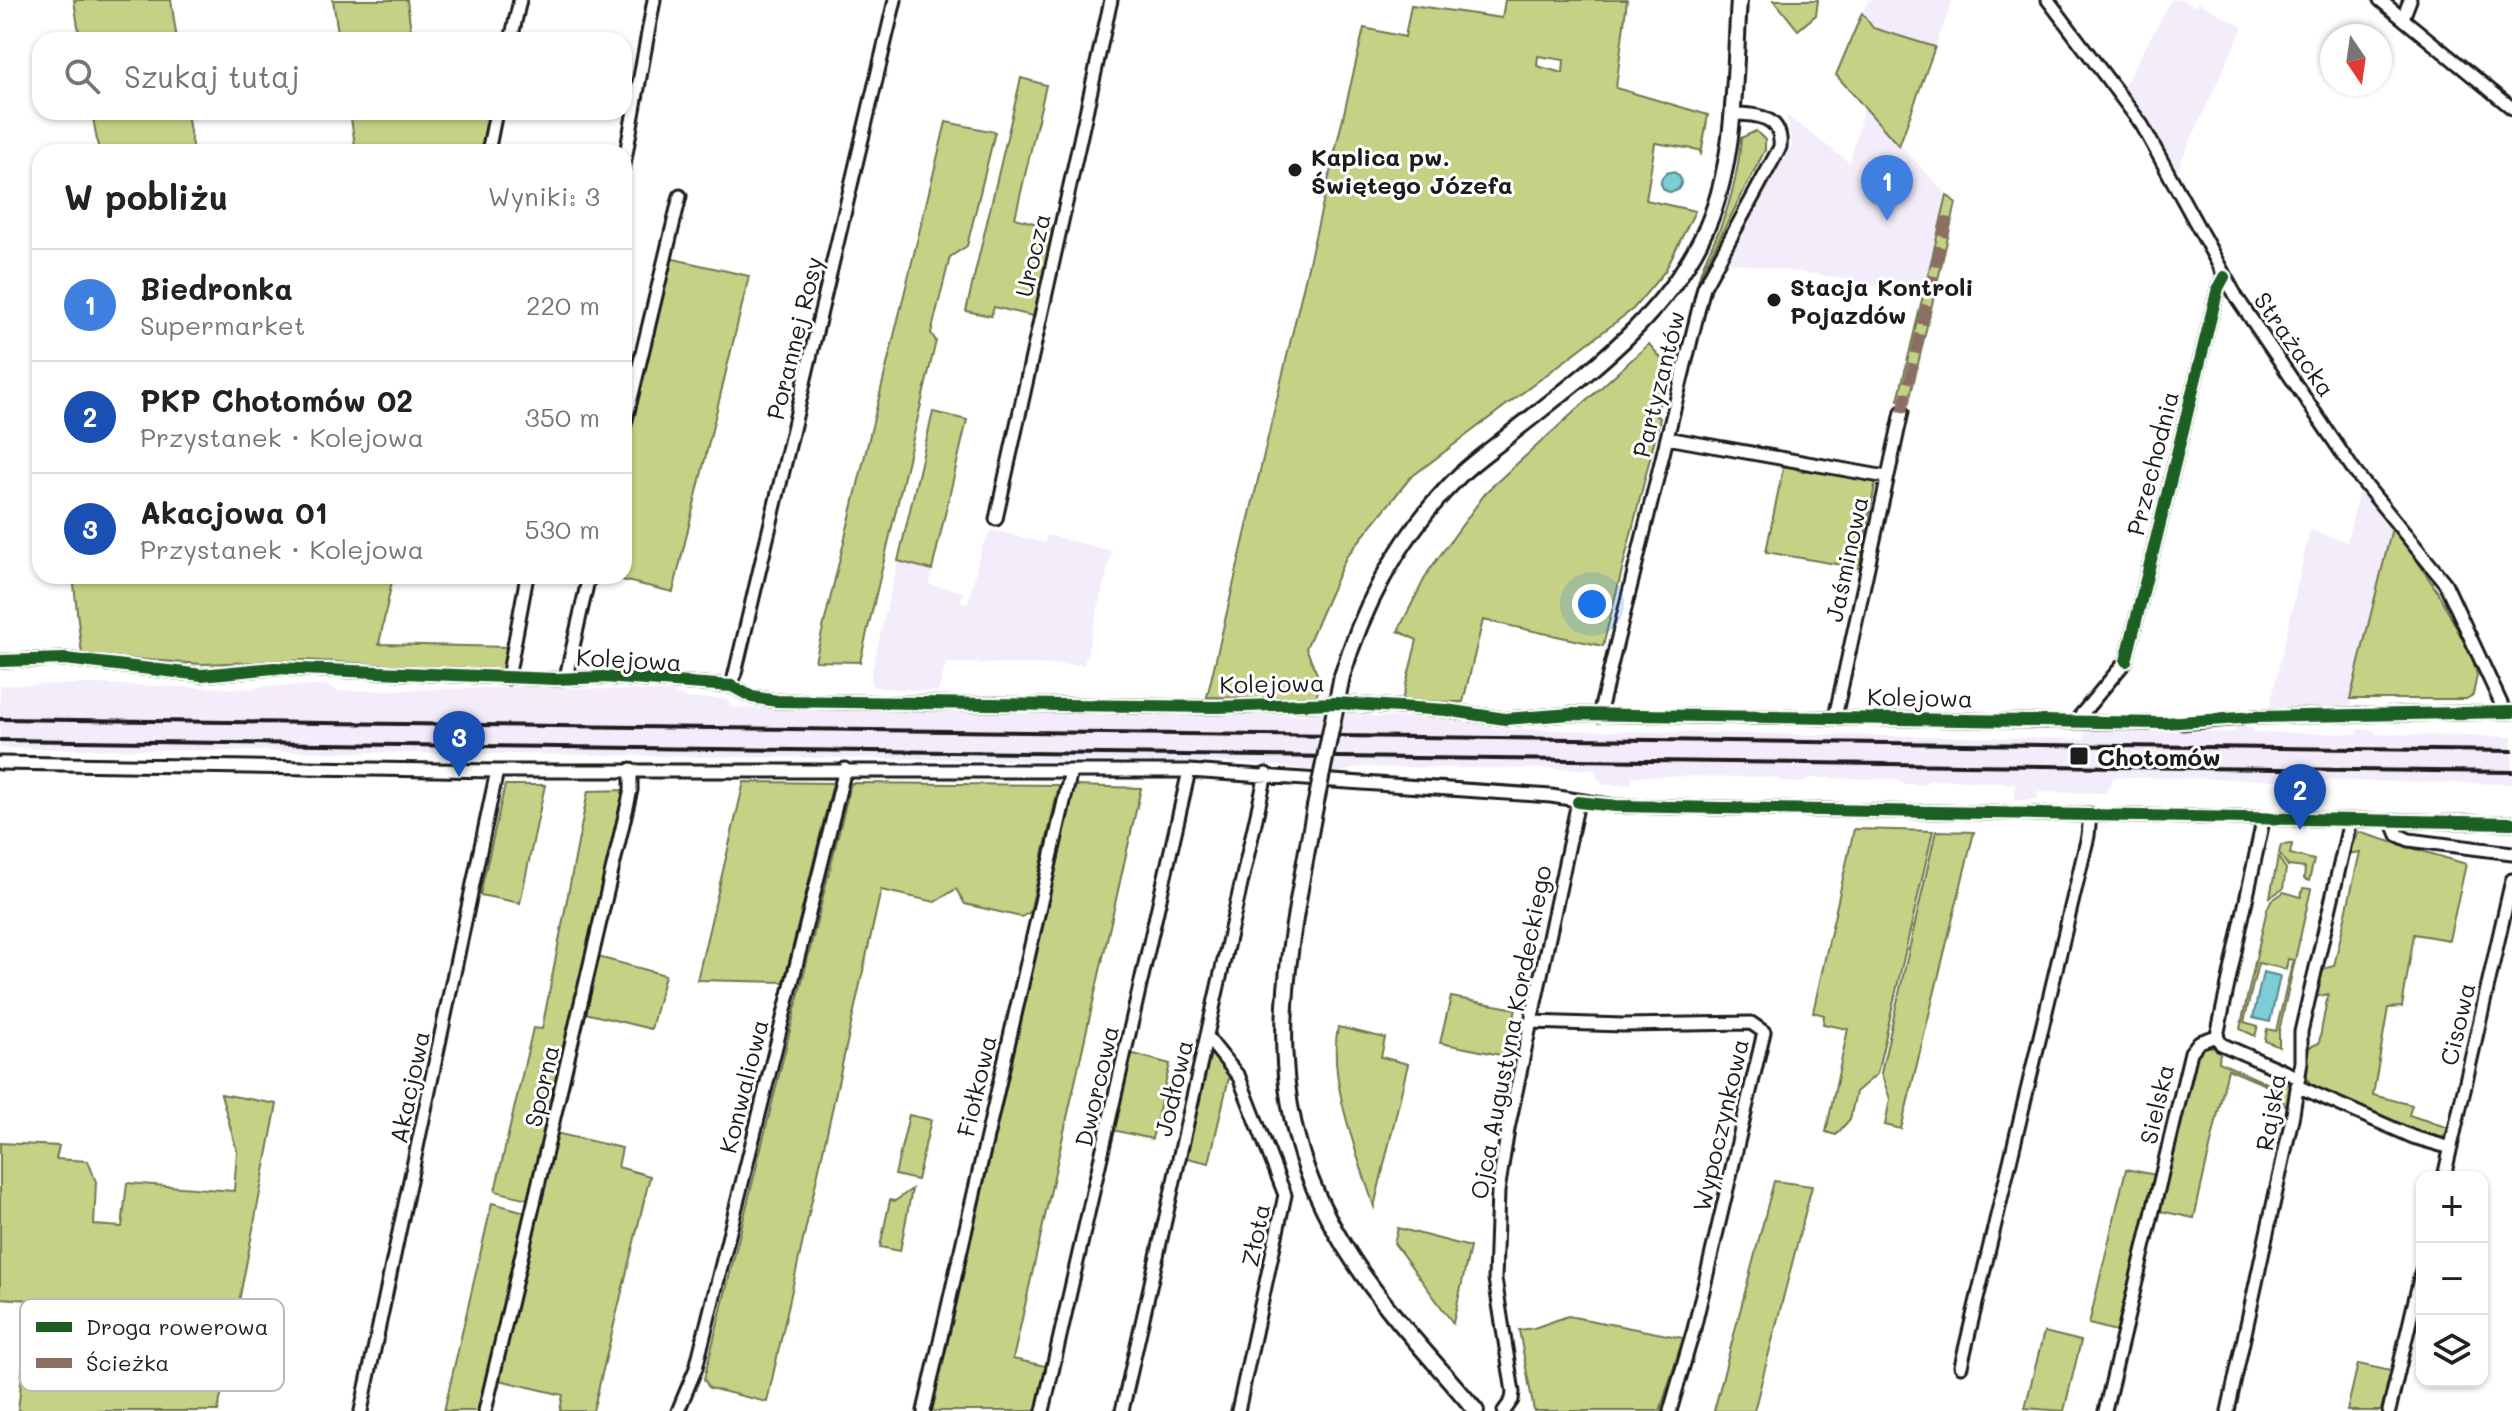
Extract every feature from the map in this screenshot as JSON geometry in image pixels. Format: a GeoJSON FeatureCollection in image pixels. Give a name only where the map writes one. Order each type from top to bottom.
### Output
{"type":"FeatureCollection","features":[{"type":"Feature","properties":{"kind":"street"},"geometry":{"type":"LineString","coordinates":[[513,32],[520,0]]}},
{"type":"Feature","properties":{"kind":"street"},"geometry":{"type":"LineString","coordinates":[[628,144],[654,0]]}},
{"type":"Feature","properties":{"kind":"street","name":"Porannej Rosy"},"geometry":{"type":"LineString","coordinates":[[732,686],[862,152],[895,0]]}},
{"type":"Feature","properties":{"kind":"street","name":"Urocza"},"geometry":{"type":"LineString","coordinates":[[996,519],[1111,0]]}},
{"type":"Feature","properties":{"kind":"street"},"geometry":{"type":"LineString","coordinates":[[1476,1411],[1354,1262],[1324,1209],[1298,1140],[1287,1087],[1282,1005],[1288,952],[1315,807],[1342,676],[1376,589],[1415,527],[1462,473],[1633,333],[1680,276],[1713,210],[1732,114],[1739,0]]}},
{"type":"Feature","properties":{"kind":"street","name":"Strażacka"},"geometry":{"type":"LineString","coordinates":[[2048,0],[2142,125],[2224,277],[2355,472],[2445,583],[2509,712]]}},
{"type":"Feature","properties":{"kind":"street"},"geometry":{"type":"LineString","coordinates":[[2380,0],[2512,108]]}},
{"type":"Feature","properties":{"kind":"street"},"geometry":{"type":"LineString","coordinates":[[2403,18],[2410,0]]}},
{"type":"Feature","properties":{"kind":"street","name":"Partyzantów"},"geometry":{"type":"LineString","coordinates":[[1599,715],[1704,287],[1780,147],[1778,129],[1772,121],[1761,115],[1732,114]]}},
{"type":"Feature","properties":{"kind":"street"},"geometry":{"type":"LineString","coordinates":[[490,144],[494,120]]}},
{"type":"Feature","properties":{"kind":"street"},"geometry":{"type":"LineString","coordinates":[[632,395],[680,196]]}},
{"type":"Feature","properties":{"kind":"street","name":"Przechodnia"},"geometry":{"type":"LineString","coordinates":[[2075,722],[2126,661],[2218,288],[2224,277]]}},
{"type":"Feature","properties":{"kind":"street","name":"Jaśminowa"},"geometry":{"type":"LineString","coordinates":[[1835,717],[1902,412]]}},
{"type":"Feature","properties":{"kind":"street"},"geometry":{"type":"LineString","coordinates":[[1667,438],[1886,477]]}},
{"type":"Feature","properties":{"kind":"street"},"geometry":{"type":"LineString","coordinates":[[508,678],[526,584]]}},
{"type":"Feature","properties":{"kind":"street"},"geometry":{"type":"LineString","coordinates":[[566,677],[587,584]]}},
{"type":"Feature","properties":{"kind":"street","name":"Kolejowa"},"geometry":{"type":"LineString","coordinates":[[0,661],[65,659],[202,675],[274,668],[508,678],[566,677],[732,686],[752,697],[777,701],[1203,707],[1336,703],[1446,710],[1505,719],[1599,715],[2150,723]]}},
{"type":"Feature","properties":{"kind":"street"},"geometry":{"type":"LineString","coordinates":[[2182,723],[2255,717],[2509,712]]}},
{"type":"Feature","properties":{"kind":"street"},"geometry":{"type":"LineString","coordinates":[[0,763],[497,771],[1189,771],[1551,796],[1631,807],[2090,814],[2263,821],[2512,823]]}},
{"type":"Feature","properties":{"kind":"street","name":"Sporna"},"geometry":{"type":"LineString","coordinates":[[485,1411],[559,1107],[631,790],[631,769]]}},
{"type":"Feature","properties":{"kind":"street","name":"Konwaliowa"},"geometry":{"type":"LineString","coordinates":[[678,1411],[696,1368],[845,769]]}},
{"type":"Feature","properties":{"kind":"street","name":"Akacjowa"},"geometry":{"type":"LineString","coordinates":[[361,1411],[497,771]]}},
{"type":"Feature","properties":{"kind":"street","name":"Fiołkowa"},"geometry":{"type":"LineString","coordinates":[[924,1411],[1071,771]]}},
{"type":"Feature","properties":{"kind":"street","name":"Dworcowa"},"geometry":{"type":"LineString","coordinates":[[1043,1411],[1189,771]]}},
{"type":"Feature","properties":{"kind":"street","name":"Jodłowa"},"geometry":{"type":"LineString","coordinates":[[1122,1411],[1266,774]]}},
{"type":"Feature","properties":{"kind":"street","name":"Ojca Augustyna Kordeckiego"},"geometry":{"type":"LineString","coordinates":[[1504,1411],[1512,1400],[1513,1392],[1499,1317],[1494,1240],[1508,1129],[1578,802]]}},
{"type":"Feature","properties":{"kind":"street"},"geometry":{"type":"LineString","coordinates":[[1961,1366],[2088,836],[2090,814]]}},
{"type":"Feature","properties":{"kind":"street"},"geometry":{"type":"LineString","coordinates":[[2263,821],[2217,1036],[2221,1044],[2400,1132],[2451,1148]]}},
{"type":"Feature","properties":{"kind":"street","name":"Rajska"},"geometry":{"type":"LineString","coordinates":[[2228,1411],[2298,1082],[2301,1032],[2350,821]]}},
{"type":"Feature","properties":{"kind":"street"},"geometry":{"type":"LineString","coordinates":[[2392,821],[2398,835],[2409,840],[2512,853]]}},
{"type":"Feature","properties":{"kind":"street","name":"Cisowa"},"geometry":{"type":"LineString","coordinates":[[2445,1171],[2512,880]]}},
{"type":"Feature","properties":{"kind":"street","name":"Wypoczynkowa"},"geometry":{"type":"LineString","coordinates":[[1531,1022],[1623,1025],[1751,1023],[1764,1032],[1690,1342],[1670,1411]]}},
{"type":"Feature","properties":{"kind":"street","name":"Sielska"},"geometry":{"type":"LineString","coordinates":[[2105,1411],[2191,1052],[2199,1042],[2217,1036]]}},
{"type":"Feature","properties":{"kind":"street","name":"Złota"},"geometry":{"type":"LineString","coordinates":[[1207,1037],[1239,1077],[1285,1195],[1238,1411]]}},
{"type":"Feature","properties":{"kind":"street"},"geometry":{"type":"LineString","coordinates":[[2389,1411],[2416,1296]]}},
{"type":"Feature","properties":{"kind":"shaded area"},"geometry":{"type":"Polygon","coordinates":[[[1868,0],[1953,0],[1935,47],[1873,28],[1862,13],[1868,0]]]}},
{"type":"Feature","properties":{"kind":"shaded area"},"geometry":{"type":"Polygon","coordinates":[[[2171,0],[2182,0],[2197,7],[2199,3],[2243,27],[2176,172],[2150,123],[2123,88],[2171,0]]]}},
{"type":"Feature","properties":{"kind":"shaded area"},"geometry":{"type":"Polygon","coordinates":[[[1864,107],[1947,195],[1923,297],[1829,276],[1728,262],[1746,221],[1792,145],[1786,115],[1850,163],[1864,107]]]}},
{"type":"Feature","properties":{"kind":"shaded area"},"geometry":{"type":"Polygon","coordinates":[[[2360,486],[2393,524],[2349,710],[2269,711],[2310,530],[2347,542],[2360,486]]]}},
{"type":"Feature","properties":{"kind":"shaded area"},"geometry":{"type":"Polygon","coordinates":[[[992,530],[1045,543],[1047,535],[1112,551],[1084,665],[946,663],[938,692],[872,687],[871,674],[898,561],[932,570],[929,584],[963,592],[961,602],[968,603],[982,546],[992,530]]]}},
{"type":"Feature","properties":{"kind":"shaded area"},"geometry":{"type":"Polygon","coordinates":[[[95,684],[253,689],[264,686],[328,686],[338,691],[543,687],[673,692],[684,698],[726,699],[733,708],[1305,715],[1313,709],[1355,710],[1376,717],[1462,718],[1494,729],[2084,739],[2085,728],[2235,733],[2236,727],[2253,728],[2253,732],[2357,734],[2359,729],[2375,730],[2375,734],[2512,737],[2512,784],[2114,777],[2105,793],[2038,792],[2037,800],[2015,800],[2015,784],[1930,780],[1922,785],[1905,784],[1896,779],[1811,778],[1802,783],[1783,782],[1773,777],[1632,776],[1631,785],[1602,785],[1593,769],[1358,767],[1338,773],[1247,763],[0,748],[0,685],[95,684]]]}},
{"type":"Feature","properties":{"kind":"green space"},"geometry":{"type":"Polygon","coordinates":[[[74,0],[171,0],[176,32],[79,32],[74,0]]]}},
{"type":"Feature","properties":{"kind":"green space"},"geometry":{"type":"Polygon","coordinates":[[[333,0],[407,0],[411,32],[338,32],[333,0]]]}},
{"type":"Feature","properties":{"kind":"green space"},"geometry":{"type":"Polygon","coordinates":[[[1505,0],[1627,0],[1616,88],[1708,115],[1701,154],[1699,150],[1655,143],[1646,200],[1695,211],[1665,271],[1633,309],[1410,478],[1346,557],[1306,648],[1320,681],[1316,700],[1207,697],[1364,28],[1405,37],[1411,5],[1502,18],[1505,0]],[[1538,56],[1537,66],[1563,73],[1564,60],[1538,56]]]}},
{"type":"Feature","properties":{"kind":"green space"},"geometry":{"type":"Polygon","coordinates":[[[1774,0],[1818,0],[1816,15],[1798,30],[1774,0]]]}},
{"type":"Feature","properties":{"kind":"green space"},"geometry":{"type":"Polygon","coordinates":[[[1862,13],[1873,28],[1935,47],[1899,146],[1836,75],[1862,13]]]}},
{"type":"Feature","properties":{"kind":"green space"},"geometry":{"type":"Polygon","coordinates":[[[1021,78],[1046,85],[1015,218],[1053,228],[1037,317],[994,307],[991,316],[966,311],[1021,78]]]}},
{"type":"Feature","properties":{"kind":"green space"},"geometry":{"type":"Polygon","coordinates":[[[93,120],[188,120],[192,144],[98,144],[93,120]]]}},
{"type":"Feature","properties":{"kind":"green space"},"geometry":{"type":"Polygon","coordinates":[[[351,120],[487,120],[483,144],[355,144],[351,120]]]}},
{"type":"Feature","properties":{"kind":"green space"},"geometry":{"type":"Polygon","coordinates":[[[946,122],[995,132],[967,246],[950,257],[931,333],[936,341],[860,662],[815,661],[946,122]]]}},
{"type":"Feature","properties":{"kind":"green space"},"geometry":{"type":"Polygon","coordinates":[[[1756,131],[1765,140],[1765,150],[1704,268],[1696,292],[1703,266],[1728,204],[1737,172],[1741,138],[1756,131]]]}},
{"type":"Feature","properties":{"kind":"green space"},"geometry":{"type":"Polygon","coordinates":[[[1947,195],[1956,203],[1909,402],[1898,400],[1947,195]]]}},
{"type":"Feature","properties":{"kind":"green space"},"geometry":{"type":"Polygon","coordinates":[[[669,258],[749,276],[673,592],[632,582],[632,420],[669,258]]]}},
{"type":"Feature","properties":{"kind":"green space"},"geometry":{"type":"Polygon","coordinates":[[[1649,344],[1669,368],[1656,416],[1660,418],[1603,646],[1483,620],[1463,702],[1402,701],[1417,640],[1398,631],[1428,572],[1487,491],[1649,344]]]}},
{"type":"Feature","properties":{"kind":"green space"},"geometry":{"type":"Polygon","coordinates":[[[933,412],[967,420],[932,570],[898,561],[933,412]]]}},
{"type":"Feature","properties":{"kind":"green space"},"geometry":{"type":"Polygon","coordinates":[[[1784,463],[1803,472],[1810,468],[1876,480],[1859,568],[1766,552],[1784,463]]]}},
{"type":"Feature","properties":{"kind":"green space"},"geometry":{"type":"Polygon","coordinates":[[[2393,524],[2437,591],[2473,659],[2477,675],[2473,695],[2466,699],[2350,699],[2393,524]]]}},
{"type":"Feature","properties":{"kind":"green space"},"geometry":{"type":"Polygon","coordinates":[[[74,584],[391,584],[379,644],[509,647],[504,672],[305,660],[202,664],[82,655],[74,584]]]}},
{"type":"Feature","properties":{"kind":"green space"},"geometry":{"type":"Polygon","coordinates":[[[744,782],[833,783],[784,982],[697,980],[744,782]]]}},
{"type":"Feature","properties":{"kind":"green space"},"geometry":{"type":"Polygon","coordinates":[[[851,783],[1059,785],[1030,912],[1021,917],[965,904],[956,889],[935,902],[881,890],[767,1402],[709,1388],[704,1379],[851,783]]]}},
{"type":"Feature","properties":{"kind":"green space"},"geometry":{"type":"Polygon","coordinates":[[[505,785],[545,785],[520,903],[480,895],[505,785]]]}},
{"type":"Feature","properties":{"kind":"green space"},"geometry":{"type":"Polygon","coordinates":[[[1075,786],[1141,788],[1013,1359],[1050,1367],[1041,1411],[932,1411],[1075,786]]]}},
{"type":"Feature","properties":{"kind":"green space"},"geometry":{"type":"Polygon","coordinates":[[[627,790],[532,1200],[495,1191],[533,1028],[542,1029],[588,791],[627,790]]]}},
{"type":"Feature","properties":{"kind":"green space"},"geometry":{"type":"Polygon","coordinates":[[[1854,829],[1933,831],[1877,1074],[1856,1092],[1850,1119],[1836,1135],[1826,1132],[1848,1029],[1823,1024],[1824,1015],[1813,1012],[1854,829]]]}},
{"type":"Feature","properties":{"kind":"green space"},"geometry":{"type":"Polygon","coordinates":[[[1936,831],[1974,832],[1901,1129],[1885,1125],[1890,1099],[1881,1073],[1936,831]]]}},
{"type":"Feature","properties":{"kind":"green space"},"geometry":{"type":"Polygon","coordinates":[[[2358,832],[2466,864],[2449,940],[2414,934],[2402,1007],[2388,1008],[2373,1095],[2412,1105],[2409,1115],[2452,1129],[2440,1140],[2394,1126],[2395,1121],[2323,1092],[2307,1077],[2308,1048],[2319,1043],[2328,994],[2316,997],[2322,969],[2334,966],[2360,852],[2348,854],[2358,832]]]}},
{"type":"Feature","properties":{"kind":"green space"},"geometry":{"type":"Polygon","coordinates":[[[2292,844],[2290,854],[2314,860],[2309,881],[2304,879],[2305,868],[2288,866],[2279,853],[2281,845],[2292,844]]]}},
{"type":"Feature","properties":{"kind":"green space"},"geometry":{"type":"Polygon","coordinates":[[[2278,857],[2286,869],[2283,889],[2270,897],[2278,857]]]}},
{"type":"Feature","properties":{"kind":"green space"},"geometry":{"type":"Polygon","coordinates":[[[2303,888],[2311,889],[2279,1031],[2279,1047],[2265,1041],[2267,1029],[2276,1031],[2293,960],[2288,959],[2286,969],[2258,963],[2244,1022],[2258,1026],[2255,1036],[2240,1029],[2267,909],[2271,901],[2284,892],[2301,897],[2303,888]]]}},
{"type":"Feature","properties":{"kind":"green space"},"geometry":{"type":"Polygon","coordinates":[[[598,957],[665,975],[651,1029],[585,1013],[598,957]]]}},
{"type":"Feature","properties":{"kind":"green space"},"geometry":{"type":"Polygon","coordinates":[[[1451,997],[1516,1009],[1506,1056],[1440,1043],[1451,997]]]}},
{"type":"Feature","properties":{"kind":"green space"},"geometry":{"type":"Polygon","coordinates":[[[1338,1027],[1385,1038],[1381,1057],[1408,1064],[1374,1207],[1340,1093],[1336,1048],[1338,1027]]]}},
{"type":"Feature","properties":{"kind":"green space"},"geometry":{"type":"Polygon","coordinates":[[[2207,1045],[2220,1050],[2219,1062],[2277,1088],[2285,1079],[2291,1088],[2288,1106],[2277,1090],[2228,1069],[2194,1218],[2160,1211],[2196,1055],[2199,1049],[2207,1045]]]}},
{"type":"Feature","properties":{"kind":"green space"},"geometry":{"type":"Polygon","coordinates":[[[1209,1047],[1230,1073],[1209,1163],[1183,1157],[1209,1047]]]}},
{"type":"Feature","properties":{"kind":"green space"},"geometry":{"type":"Polygon","coordinates":[[[1130,1053],[1170,1064],[1152,1139],[1113,1130],[1130,1053]]]}},
{"type":"Feature","properties":{"kind":"green space"},"geometry":{"type":"Polygon","coordinates":[[[221,1094],[277,1104],[240,1299],[0,1298],[0,1143],[59,1146],[56,1159],[88,1161],[96,1182],[94,1225],[122,1227],[127,1183],[234,1191],[237,1151],[221,1094]]]}},
{"type":"Feature","properties":{"kind":"green space"},"geometry":{"type":"Polygon","coordinates":[[[909,1115],[931,1120],[917,1180],[895,1175],[909,1115]]]}},
{"type":"Feature","properties":{"kind":"green space"},"geometry":{"type":"Polygon","coordinates":[[[555,1133],[622,1148],[618,1167],[650,1176],[593,1411],[560,1411],[563,1395],[495,1379],[555,1133]]]}},
{"type":"Feature","properties":{"kind":"green space"},"geometry":{"type":"Polygon","coordinates":[[[2126,1169],[2156,1175],[2120,1332],[2089,1324],[2126,1169]]]}},
{"type":"Feature","properties":{"kind":"green space"},"geometry":{"type":"Polygon","coordinates":[[[1774,1181],[1812,1186],[1754,1411],[1714,1411],[1774,1181]]]}},
{"type":"Feature","properties":{"kind":"green space"},"geometry":{"type":"Polygon","coordinates":[[[912,1189],[900,1251],[880,1247],[890,1200],[895,1201],[912,1189]]]}},
{"type":"Feature","properties":{"kind":"green space"},"geometry":{"type":"Polygon","coordinates":[[[492,1203],[529,1213],[483,1411],[444,1411],[492,1203]]]}},
{"type":"Feature","properties":{"kind":"green space"},"geometry":{"type":"Polygon","coordinates":[[[1398,1228],[1470,1247],[1453,1323],[1394,1243],[1398,1228]]]}},
{"type":"Feature","properties":{"kind":"green space"},"geometry":{"type":"Polygon","coordinates":[[[1568,1316],[1683,1338],[1660,1411],[1534,1411],[1519,1330],[1568,1316]]]}},
{"type":"Feature","properties":{"kind":"green space"},"geometry":{"type":"Polygon","coordinates":[[[2044,1332],[2081,1341],[2064,1411],[2025,1408],[2044,1332]]]}},
{"type":"Feature","properties":{"kind":"green space"},"geometry":{"type":"Polygon","coordinates":[[[2358,1364],[2391,1371],[2381,1411],[2347,1411],[2358,1364]]]}},
{"type":"Feature","properties":{"kind":"green space"},"geometry":{"type":"Polygon","coordinates":[[[20,1391],[222,1391],[218,1411],[18,1411],[20,1391]]]}},
{"type":"Feature","properties":{"kind":"water"},"geometry":{"type":"Polygon","coordinates":[[[1667,172],[1675,172],[1681,182],[1675,192],[1667,192],[1661,186],[1661,178],[1667,172]]]}},
{"type":"Feature","properties":{"kind":"water"},"geometry":{"type":"Polygon","coordinates":[[[2263,972],[2280,976],[2270,1022],[2253,1018],[2263,972]]]}},
{"type":"Feature","properties":{"kind":"railway"},"geometry":{"type":"LineString","coordinates":[[0,719],[2512,751]]}},
{"type":"Feature","properties":{"kind":"railway"},"geometry":{"type":"LineString","coordinates":[[0,740],[2512,772]]}},
{"type":"Feature","properties":{"kind":"marked path"},"geometry":{"type":"LineString","coordinates":[[1902,412],[1949,208]]}},
{"type":"Feature","properties":{"kind":"cycle path"},"geometry":{"type":"LineString","coordinates":[[2126,661],[2218,288],[2224,277]]}},
{"type":"Feature","properties":{"kind":"cycle path"},"geometry":{"type":"LineString","coordinates":[[0,661],[65,659],[202,675],[274,668],[556,679],[603,677],[732,686],[752,697],[777,701],[1217,707],[1336,703],[1446,710],[1505,719],[1571,714],[2164,723],[2255,717],[2512,712]]}},
{"type":"Feature","properties":{"kind":"cycle path"},"geometry":{"type":"LineString","coordinates":[[1578,802],[1616,806],[2512,823]]}},
{"type":"Feature","properties":{"kind":"place","name":"Kaplica pw. Świętego Józefa"},"geometry":{"type":"Point","coordinates":[1295,170]}},
{"type":"Feature","properties":{"kind":"place","name":"Biedronka"},"geometry":{"type":"Point","coordinates":[1887,221]}},
{"type":"Feature","properties":{"kind":"place","name":"Stacja Kontroli Pojazdów"},"geometry":{"type":"Point","coordinates":[1774,300]}},
{"type":"Feature","properties":{"kind":"place","name":"Chotomów"},"geometry":{"type":"Point","coordinates":[2079,756]}},
{"type":"Feature","properties":{"kind":"place","name":"Akacjowa 01"},"geometry":{"type":"Point","coordinates":[459,777]}},
{"type":"Feature","properties":{"kind":"place","name":"PKP Chotomów 02"},"geometry":{"type":"Point","coordinates":[2300,830]}}]}
